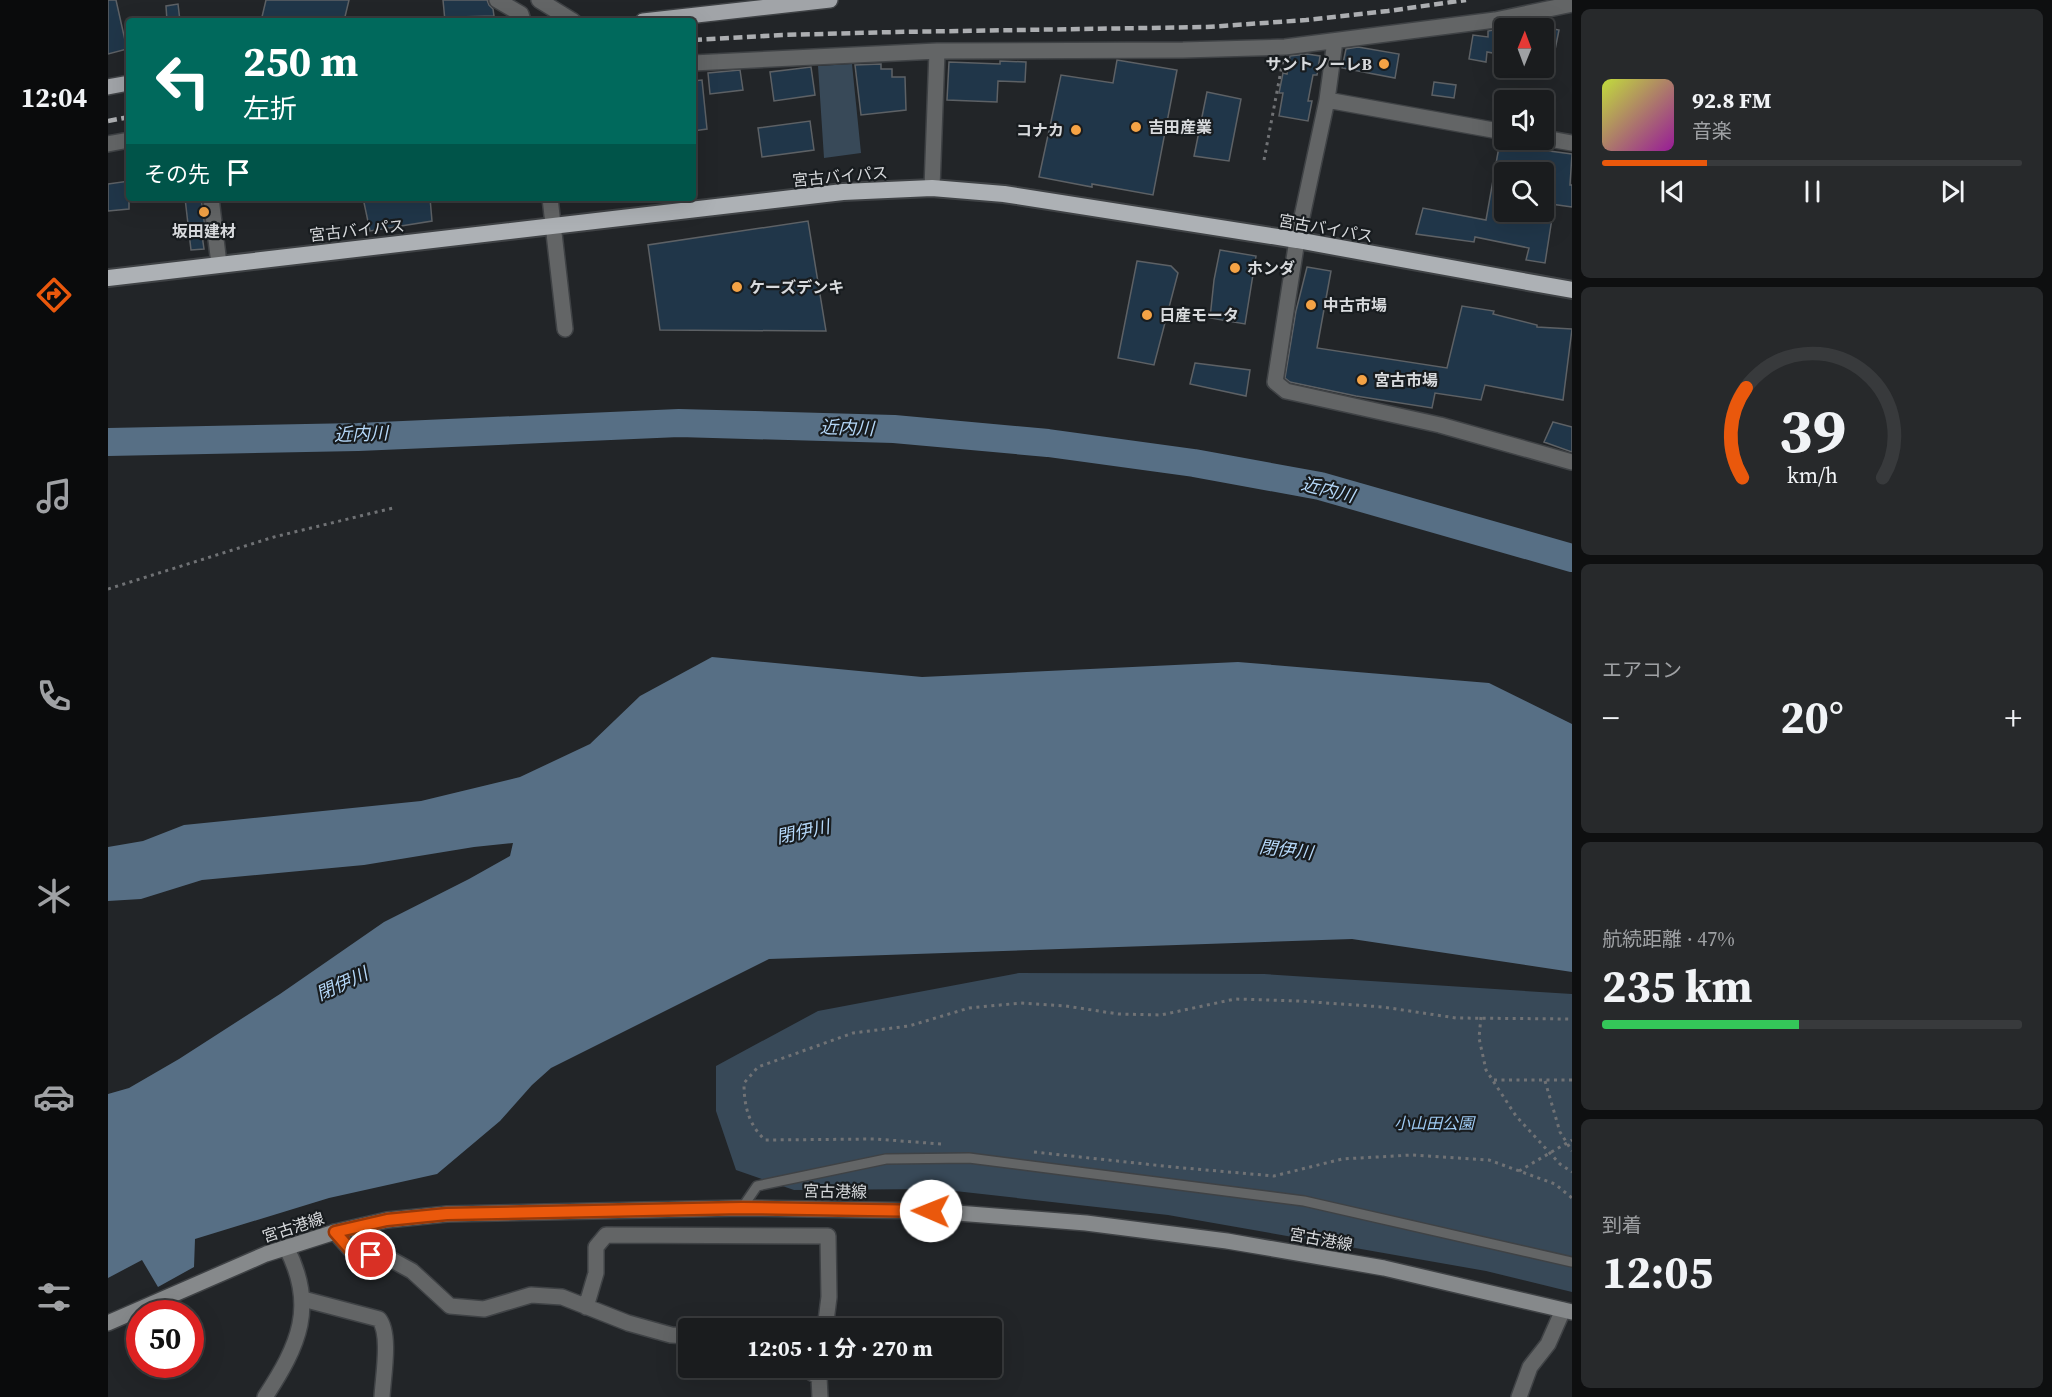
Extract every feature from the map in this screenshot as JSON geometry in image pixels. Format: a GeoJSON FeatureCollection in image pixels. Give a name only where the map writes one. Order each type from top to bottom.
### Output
{"type":"FeatureCollection","features":[{"type":"Feature","properties":{"kind":"highway","name":"宮古バイパス"},"geometry":{"type":"LineString","coordinates":[[108,278],[843,192],[932,188],[1004,194],[1297,240],[1572,290]]}},
{"type":"Feature","properties":{"kind":"main road"},"geometry":{"type":"LineString","coordinates":[[670,18],[830,0]]}},
{"type":"Feature","properties":{"kind":"main road"},"geometry":{"type":"LineString","coordinates":[[108,87],[126,84]]}},
{"type":"Feature","properties":{"kind":"main road","name":"宮古港線"},"geometry":{"type":"LineString","coordinates":[[108,1323],[256,1258],[335,1232],[387,1220],[447,1214],[742,1208],[931,1211],[1086,1223],[1227,1241],[1384,1268],[1567,1311]]}},
{"type":"Feature","properties":{"kind":"street"},"geometry":{"type":"LineString","coordinates":[[497,0],[520,14],[522,18]]}},
{"type":"Feature","properties":{"kind":"street"},"geometry":{"type":"LineString","coordinates":[[539,0],[568,18]]}},
{"type":"Feature","properties":{"kind":"street"},"geometry":{"type":"LineString","coordinates":[[696,63],[937,51],[1183,50],[1285,47],[1495,20],[1572,4]]}},
{"type":"Feature","properties":{"kind":"street"},"geometry":{"type":"LineString","coordinates":[[1335,41],[1327,100],[1297,240],[1275,382],[1286,391],[1440,425],[1572,462]]}},
{"type":"Feature","properties":{"kind":"street"},"geometry":{"type":"LineString","coordinates":[[932,188],[937,51]]}},
{"type":"Feature","properties":{"kind":"street"},"geometry":{"type":"LineString","coordinates":[[1327,100],[1494,130]]}},
{"type":"Feature","properties":{"kind":"street"},"geometry":{"type":"LineString","coordinates":[[1554,140],[1572,143]]}},
{"type":"Feature","properties":{"kind":"street"},"geometry":{"type":"LineString","coordinates":[[108,144],[126,141]]}},
{"type":"Feature","properties":{"kind":"street"},"geometry":{"type":"LineString","coordinates":[[211,201],[219,264]]}},
{"type":"Feature","properties":{"kind":"street"},"geometry":{"type":"LineString","coordinates":[[550,201],[565,330]]}},
{"type":"Feature","properties":{"kind":"street"},"geometry":{"type":"LineString","coordinates":[[335,1232],[350,1249],[392,1260],[412,1271],[450,1306],[484,1309],[531,1295],[562,1297],[628,1323],[678,1335]]}},
{"type":"Feature","properties":{"kind":"street"},"geometry":{"type":"LineString","coordinates":[[586,1306],[596,1273],[596,1247],[606,1235],[828,1236],[829,1297],[826,1318]]}},
{"type":"Feature","properties":{"kind":"street"},"geometry":{"type":"LineString","coordinates":[[265,1397],[283,1370],[299,1330],[303,1299],[296,1266],[286,1247]]}},
{"type":"Feature","properties":{"kind":"street"},"geometry":{"type":"LineString","coordinates":[[303,1299],[379,1319],[384,1325],[386,1338],[382,1397]]}},
{"type":"Feature","properties":{"kind":"street"},"geometry":{"type":"LineString","coordinates":[[1519,1397],[1530,1366],[1548,1344],[1567,1311]]}},
{"type":"Feature","properties":{"kind":"street"},"geometry":{"type":"LineString","coordinates":[[821,1378],[824,1396]]}},
{"type":"Feature","properties":{"kind":"lane"},"geometry":{"type":"LineString","coordinates":[[742,1208],[757,1186],[886,1159],[969,1158],[1304,1201],[1572,1262]]}},
{"type":"Feature","properties":{"kind":"path"},"geometry":{"type":"LineString","coordinates":[[1264,160],[1285,47]]}},
{"type":"Feature","properties":{"kind":"path"},"geometry":{"type":"LineString","coordinates":[[108,589],[274,537],[393,508]]}},
{"type":"Feature","properties":{"kind":"path"},"geometry":{"type":"LineString","coordinates":[[950,1145],[875,1139],[765,1140],[754,1130],[744,1104],[744,1083],[758,1067],[854,1033],[909,1026],[969,1008],[1021,1003],[1066,1006],[1118,1014],[1161,1014],[1235,999],[1299,1000],[1383,1007],[1456,1018],[1572,1019]]}},
{"type":"Feature","properties":{"kind":"path"},"geometry":{"type":"LineString","coordinates":[[1481,1017],[1479,1038],[1486,1070],[1516,1116],[1560,1164],[1572,1172]]}},
{"type":"Feature","properties":{"kind":"path"},"geometry":{"type":"LineString","coordinates":[[1494,1080],[1572,1080]]}},
{"type":"Feature","properties":{"kind":"path"},"geometry":{"type":"LineString","coordinates":[[1545,1081],[1560,1132],[1572,1151]]}},
{"type":"Feature","properties":{"kind":"path"},"geometry":{"type":"LineString","coordinates":[[1519,1171],[1572,1140]]}},
{"type":"Feature","properties":{"kind":"path"},"geometry":{"type":"LineString","coordinates":[[1029,1152],[1274,1176],[1342,1160],[1412,1155],[1489,1160],[1555,1184],[1572,1198]]}},
{"type":"Feature","properties":{"kind":"green space"},"geometry":{"type":"Polygon","coordinates":[[[852,64],[861,153],[824,158],[818,66],[852,64]]]}},
{"type":"Feature","properties":{"kind":"green space","name":"小山田公園"},"geometry":{"type":"Polygon","coordinates":[[[1019,973],[1264,974],[1572,994],[1572,1292],[1486,1271],[1168,1215],[937,1189],[794,1190],[736,1170],[716,1111],[716,1066],[818,1011],[1019,973]]]}},
{"type":"Feature","properties":{"kind":"water","name":"閉伊川"},"geometry":{"type":"Polygon","coordinates":[[[712,657],[922,677],[1238,662],[1489,683],[1572,724],[1572,972],[1352,939],[769,959],[551,1068],[532,1085],[500,1121],[437,1174],[329,1198],[195,1239],[194,1267],[158,1287],[142,1260],[108,1278],[108,1094],[129,1088],[179,1059],[280,994],[384,922],[510,856],[513,843],[364,865],[202,880],[141,899],[108,901],[108,847],[143,841],[184,825],[421,801],[520,777],[590,744],[640,696],[712,657]]]}},
{"type":"Feature","properties":{"kind":"building"},"geometry":{"type":"Polygon","coordinates":[[[108,0],[116,0],[126,49],[108,54],[108,0]]]}},
{"type":"Feature","properties":{"kind":"building"},"geometry":{"type":"Polygon","coordinates":[[[266,0],[349,0],[345,18],[262,18],[266,0]]]}},
{"type":"Feature","properties":{"kind":"building"},"geometry":{"type":"Polygon","coordinates":[[[443,0],[487,0],[493,9],[494,16],[457,17],[445,18],[443,0]]]}},
{"type":"Feature","properties":{"kind":"building"},"geometry":{"type":"Polygon","coordinates":[[[178,4],[180,18],[167,18],[166,6],[178,4]]]}},
{"type":"Feature","properties":{"kind":"building"},"geometry":{"type":"Polygon","coordinates":[[[1554,29],[1559,30],[1554,50],[1554,29]]]}},
{"type":"Feature","properties":{"kind":"building"},"geometry":{"type":"Polygon","coordinates":[[[1494,30],[1494,53],[1487,52],[1486,62],[1469,59],[1473,35],[1488,37],[1488,31],[1494,30]]]}},
{"type":"Feature","properties":{"kind":"building"},"geometry":{"type":"Polygon","coordinates":[[[1358,47],[1399,54],[1395,78],[1342,68],[1346,49],[1358,47]]]}},
{"type":"Feature","properties":{"kind":"building"},"geometry":{"type":"Polygon","coordinates":[[[1307,54],[1320,56],[1317,75],[1313,75],[1308,101],[1312,101],[1308,121],[1279,116],[1283,93],[1279,93],[1283,73],[1287,74],[1290,56],[1307,54]]]}},
{"type":"Feature","properties":{"kind":"building"},"geometry":{"type":"Polygon","coordinates":[[[1117,60],[1177,70],[1153,195],[1039,177],[1061,75],[1113,83],[1117,60]]]}},
{"type":"Feature","properties":{"kind":"building"},"geometry":{"type":"Polygon","coordinates":[[[1000,61],[1026,62],[1025,82],[998,81],[997,102],[947,100],[949,62],[1000,64],[1000,61]]]}},
{"type":"Feature","properties":{"kind":"building"},"geometry":{"type":"Polygon","coordinates":[[[881,64],[881,69],[892,69],[892,77],[905,77],[906,110],[861,115],[855,65],[881,64]]]}},
{"type":"Feature","properties":{"kind":"building"},"geometry":{"type":"Polygon","coordinates":[[[811,67],[815,95],[774,101],[770,72],[811,67]]]}},
{"type":"Feature","properties":{"kind":"building"},"geometry":{"type":"Polygon","coordinates":[[[740,70],[743,90],[710,94],[708,73],[740,70]]]}},
{"type":"Feature","properties":{"kind":"building"},"geometry":{"type":"Polygon","coordinates":[[[702,80],[707,129],[696,131],[696,81],[702,80]]]}},
{"type":"Feature","properties":{"kind":"building"},"geometry":{"type":"Polygon","coordinates":[[[1434,82],[1456,85],[1454,98],[1432,95],[1434,82]]]}},
{"type":"Feature","properties":{"kind":"building"},"geometry":{"type":"Polygon","coordinates":[[[1207,92],[1241,99],[1229,161],[1194,156],[1207,92]]]}},
{"type":"Feature","properties":{"kind":"building"},"geometry":{"type":"Polygon","coordinates":[[[810,121],[814,150],[762,157],[758,128],[810,121]]]}},
{"type":"Feature","properties":{"kind":"building"},"geometry":{"type":"Polygon","coordinates":[[[1498,150],[1542,150],[1572,154],[1570,185],[1572,185],[1572,207],[1554,204],[1554,162],[1496,162],[1498,150]]]}},
{"type":"Feature","properties":{"kind":"building"},"geometry":{"type":"Polygon","coordinates":[[[1494,175],[1494,222],[1551,222],[1545,263],[1526,260],[1529,248],[1475,237],[1474,242],[1416,234],[1423,208],[1486,220],[1494,175]]]}},
{"type":"Feature","properties":{"kind":"building"},"geometry":{"type":"Polygon","coordinates":[[[126,181],[126,201],[129,201],[129,209],[108,211],[108,184],[126,181]]]}},
{"type":"Feature","properties":{"kind":"building"},"geometry":{"type":"Polygon","coordinates":[[[185,201],[201,201],[205,227],[201,228],[204,249],[191,250],[185,201]]]}},
{"type":"Feature","properties":{"kind":"building"},"geometry":{"type":"Polygon","coordinates":[[[364,201],[430,201],[432,221],[370,231],[364,201]]]}},
{"type":"Feature","properties":{"kind":"building","name":"ケーズデンキ"},"geometry":{"type":"Polygon","coordinates":[[[808,221],[826,331],[660,330],[648,245],[808,221]]]}},
{"type":"Feature","properties":{"kind":"building"},"geometry":{"type":"Polygon","coordinates":[[[1220,250],[1256,256],[1245,324],[1210,318],[1220,250]]]}},
{"type":"Feature","properties":{"kind":"building","name":"日産モータ"},"geometry":{"type":"Polygon","coordinates":[[[1137,261],[1171,266],[1178,273],[1154,365],[1118,358],[1137,261]]]}},
{"type":"Feature","properties":{"kind":"building"},"geometry":{"type":"Polygon","coordinates":[[[1307,267],[1331,271],[1317,348],[1447,368],[1462,306],[1494,311],[1493,314],[1537,325],[1537,327],[1572,329],[1563,400],[1485,385],[1481,400],[1435,393],[1432,408],[1356,396],[1290,382],[1285,378],[1296,311],[1307,267]]]}},
{"type":"Feature","properties":{"kind":"building"},"geometry":{"type":"Polygon","coordinates":[[[1195,363],[1250,370],[1246,396],[1190,384],[1195,363]]]}},
{"type":"Feature","properties":{"kind":"building"},"geometry":{"type":"Polygon","coordinates":[[[1553,422],[1572,427],[1572,452],[1544,442],[1553,422]]]}},
{"type":"Feature","properties":{"kind":"waterway","name":"近内川"},"geometry":{"type":"LineString","coordinates":[[108,442],[358,437],[679,423],[894,429],[1048,443],[1194,463],[1320,486],[1572,558]]}},
{"type":"Feature","properties":{"kind":"railway"},"geometry":{"type":"LineString","coordinates":[[696,40],[896,32],[1207,27],[1306,20],[1466,0]]}},
{"type":"Feature","properties":{"kind":"railway"},"geometry":{"type":"LineString","coordinates":[[108,121],[126,118]]}},
{"type":"Feature","properties":{"kind":"place","name":"サントノーレB"},"geometry":{"type":"Point","coordinates":[1384,64]}},
{"type":"Feature","properties":{"kind":"place","name":"吉田産業"},"geometry":{"type":"Point","coordinates":[1136,127]}},
{"type":"Feature","properties":{"kind":"place","name":"コナカ"},"geometry":{"type":"Point","coordinates":[1076,130]}},
{"type":"Feature","properties":{"kind":"place","name":"坂田建材"},"geometry":{"type":"Point","coordinates":[204,212]}},
{"type":"Feature","properties":{"kind":"place","name":"ホンダ"},"geometry":{"type":"Point","coordinates":[1235,268]}},
{"type":"Feature","properties":{"kind":"place","name":"ケーズデンキ"},"geometry":{"type":"Point","coordinates":[737,287]}},
{"type":"Feature","properties":{"kind":"place","name":"中古市場"},"geometry":{"type":"Point","coordinates":[1311,305]}},
{"type":"Feature","properties":{"kind":"place","name":"日産モータ"},"geometry":{"type":"Point","coordinates":[1147,315]}},
{"type":"Feature","properties":{"kind":"place","name":"宮古市場"},"geometry":{"type":"Point","coordinates":[1362,380]}},
{"type":"Feature","properties":{"kind":"route"},"geometry":{"type":"LineString","coordinates":[[371,1255],[350,1249],[335,1232],[387,1220],[447,1214],[742,1208],[931,1211]]}}]}
